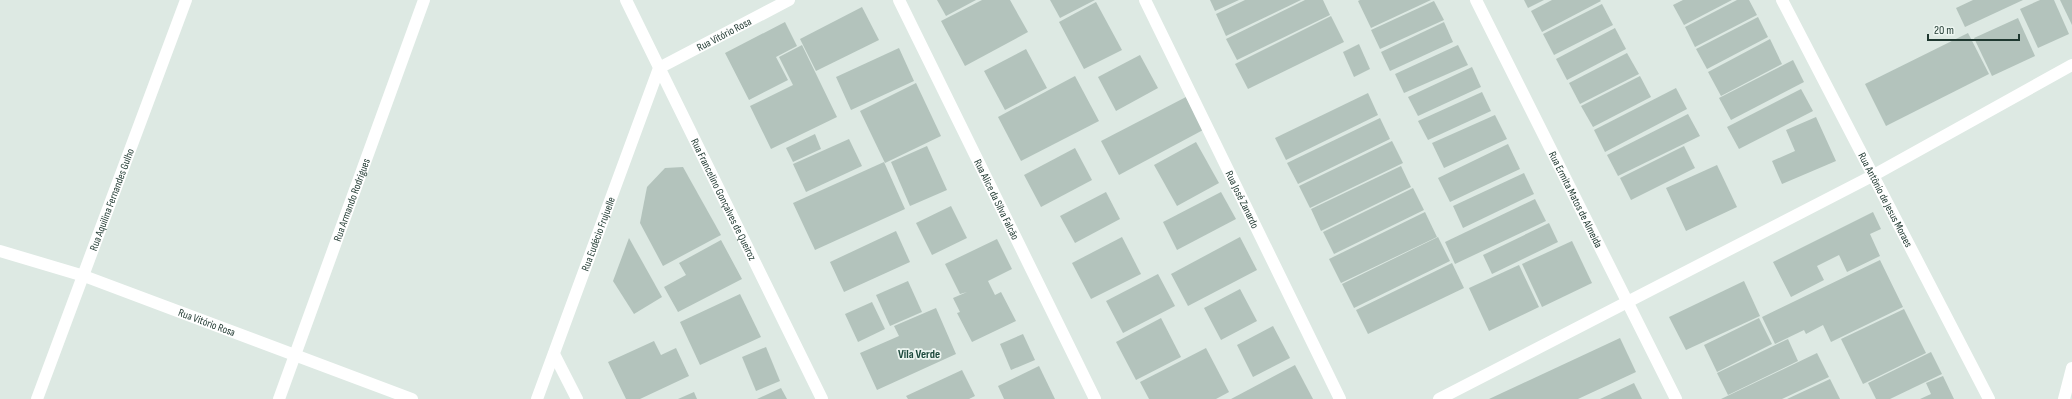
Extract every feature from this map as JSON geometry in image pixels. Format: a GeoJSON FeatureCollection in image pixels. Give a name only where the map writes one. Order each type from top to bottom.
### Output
{"type":"FeatureCollection","features":[{"type":"Feature","properties":{"kind":"street","name":"Rua Aquilina Fernandes Gulho"},"geometry":{"type":"LineString","coordinates":[[37,399],[186,0]]}},
{"type":"Feature","properties":{"kind":"street","name":"Rua Armando Rodrigues"},"geometry":{"type":"LineString","coordinates":[[279,399],[424,0]]}},
{"type":"Feature","properties":{"kind":"street","name":"Rua Francelino Gonçalves de Queiroz"},"geometry":{"type":"LineString","coordinates":[[626,0],[822,399]]}},
{"type":"Feature","properties":{"kind":"street","name":"Rua Vitório Rosa"},"geometry":{"type":"LineString","coordinates":[[659,68],[789,0]]}},
{"type":"Feature","properties":{"kind":"street","name":"Rua Alice da Silva Falcão"},"geometry":{"type":"LineString","coordinates":[[899,0],[1095,399]]}},
{"type":"Feature","properties":{"kind":"street","name":"Rua José Zanardo"},"geometry":{"type":"LineString","coordinates":[[1145,0],[1340,399]]}},
{"type":"Feature","properties":{"kind":"street","name":"Rua Ermita Matos de Almeida"},"geometry":{"type":"LineString","coordinates":[[1476,0],[1629,302],[1676,399]]}},
{"type":"Feature","properties":{"kind":"street","name":"Rua Antônio de Jesus Moraes"},"geometry":{"type":"LineString","coordinates":[[1782,0],[1989,399]]}},
{"type":"Feature","properties":{"kind":"street"},"geometry":{"type":"LineString","coordinates":[[1439,399],[1874,175],[2072,66]]}},
{"type":"Feature","properties":{"kind":"street","name":"Rua Eudécio Frujuelle"},"geometry":{"type":"LineString","coordinates":[[537,399],[659,68]]}},
{"type":"Feature","properties":{"kind":"street","name":"Rua Vitório Rosa"},"geometry":{"type":"LineString","coordinates":[[0,251],[84,276],[412,399]]}},
{"type":"Feature","properties":{"kind":"street"},"geometry":{"type":"LineString","coordinates":[[554,354],[577,399]]}},
{"type":"Feature","properties":{"kind":"street"},"geometry":{"type":"LineString","coordinates":[[2064,399],[2072,368]]}},
{"type":"Feature","properties":{"kind":"building"},"geometry":{"type":"Polygon","coordinates":[[[937,0],[976,0],[946,16],[937,0]]]}},
{"type":"Feature","properties":{"kind":"building"},"geometry":{"type":"Polygon","coordinates":[[[982,0],[1010,0],[1028,32],[965,66],[941,21],[982,0]]]}},
{"type":"Feature","properties":{"kind":"building"},"geometry":{"type":"Polygon","coordinates":[[[1050,0],[1095,0],[1060,18],[1050,0]]]}},
{"type":"Feature","properties":{"kind":"building"},"geometry":{"type":"Polygon","coordinates":[[[1210,0],[1239,0],[1215,11],[1210,0]]]}},
{"type":"Feature","properties":{"kind":"building"},"geometry":{"type":"Polygon","coordinates":[[[1245,0],[1301,0],[1226,36],[1216,14],[1245,0]]]}},
{"type":"Feature","properties":{"kind":"building"},"geometry":{"type":"Polygon","coordinates":[[[1305,0],[1323,0],[1330,15],[1237,60],[1226,39],[1305,0]]]}},
{"type":"Feature","properties":{"kind":"building"},"geometry":{"type":"Polygon","coordinates":[[[1431,0],[1371,28],[1358,1],[1431,0]]]}},
{"type":"Feature","properties":{"kind":"building"},"geometry":{"type":"Polygon","coordinates":[[[1524,0],[1544,0],[1528,8],[1524,0]]]}},
{"type":"Feature","properties":{"kind":"building"},"geometry":{"type":"Polygon","coordinates":[[[1552,0],[1601,1],[1542,32],[1531,11],[1552,0]]]}},
{"type":"Feature","properties":{"kind":"building"},"geometry":{"type":"Polygon","coordinates":[[[1683,0],[1732,0],[1684,25],[1673,5],[1683,0]]]}},
{"type":"Feature","properties":{"kind":"building"},"geometry":{"type":"Polygon","coordinates":[[[1737,0],[1749,0],[1757,15],[1695,47],[1685,27],[1737,0]]]}},
{"type":"Feature","properties":{"kind":"building"},"geometry":{"type":"Polygon","coordinates":[[[1973,0],[2023,0],[1965,27],[1956,8],[1973,0]]]}},
{"type":"Feature","properties":{"kind":"building"},"geometry":{"type":"Polygon","coordinates":[[[2040,0],[2054,0],[2069,34],[2038,48],[2020,9],[2040,0]]]}},
{"type":"Feature","properties":{"kind":"building"},"geometry":{"type":"Polygon","coordinates":[[[2060,0],[2072,0],[2072,25],[2060,0]]]}},
{"type":"Feature","properties":{"kind":"building"},"geometry":{"type":"Polygon","coordinates":[[[1434,1],[1444,20],[1380,49],[1371,30],[1434,1]]]}},
{"type":"Feature","properties":{"kind":"building"},"geometry":{"type":"Polygon","coordinates":[[[1096,2],[1122,50],[1084,69],[1059,22],[1096,2]]]}},
{"type":"Feature","properties":{"kind":"building"},"geometry":{"type":"Polygon","coordinates":[[[1602,4],[1613,25],[1554,55],[1543,34],[1602,4]]]}},
{"type":"Feature","properties":{"kind":"building"},"geometry":{"type":"Polygon","coordinates":[[[862,7],[879,40],[816,71],[800,39],[862,7]]]}},
{"type":"Feature","properties":{"kind":"building"},"geometry":{"type":"Polygon","coordinates":[[[1331,16],[1344,42],[1248,89],[1235,64],[1331,16]]]}},
{"type":"Feature","properties":{"kind":"building"},"geometry":{"type":"Polygon","coordinates":[[[1758,17],[1768,37],[1707,69],[1696,49],[1758,17]]]}},
{"type":"Feature","properties":{"kind":"building"},"geometry":{"type":"Polygon","coordinates":[[[2018,18],[2035,56],[1992,76],[1974,38],[2018,18]]]}},
{"type":"Feature","properties":{"kind":"building"},"geometry":{"type":"Polygon","coordinates":[[[785,22],[797,46],[776,57],[788,80],[749,100],[725,53],[785,22]]]}},
{"type":"Feature","properties":{"kind":"building"},"geometry":{"type":"Polygon","coordinates":[[[1444,22],[1453,42],[1390,71],[1381,52],[1444,22]]]}},
{"type":"Feature","properties":{"kind":"building"},"geometry":{"type":"Polygon","coordinates":[[[1615,28],[1626,49],[1567,80],[1556,59],[1615,28]]]}},
{"type":"Feature","properties":{"kind":"building"},"geometry":{"type":"Polygon","coordinates":[[[1968,33],[1989,74],[1886,126],[1865,84],[1968,33]]]}},
{"type":"Feature","properties":{"kind":"building"},"geometry":{"type":"Polygon","coordinates":[[[1770,39],[1782,64],[1721,96],[1708,72],[1770,39]]]}},
{"type":"Feature","properties":{"kind":"building"},"geometry":{"type":"Polygon","coordinates":[[[1359,44],[1370,69],[1354,77],[1343,52],[1359,44]]]}},
{"type":"Feature","properties":{"kind":"building"},"geometry":{"type":"Polygon","coordinates":[[[802,45],[837,117],[771,149],[750,106],[793,85],[779,57],[802,45]]]}},
{"type":"Feature","properties":{"kind":"building"},"geometry":{"type":"Polygon","coordinates":[[[1458,45],[1468,65],[1404,93],[1395,74],[1458,45]]]}},
{"type":"Feature","properties":{"kind":"building"},"geometry":{"type":"Polygon","coordinates":[[[899,48],[914,81],[851,110],[836,77],[899,48]]]}},
{"type":"Feature","properties":{"kind":"building"},"geometry":{"type":"Polygon","coordinates":[[[1026,49],[1047,88],[1005,110],[984,71],[1026,49]]]}},
{"type":"Feature","properties":{"kind":"building"},"geometry":{"type":"Polygon","coordinates":[[[1627,53],[1639,74],[1580,104],[1569,83],[1627,53]]]}},
{"type":"Feature","properties":{"kind":"building"},"geometry":{"type":"Polygon","coordinates":[[[1140,55],[1158,88],[1116,111],[1098,77],[1140,55]]]}},
{"type":"Feature","properties":{"kind":"building"},"geometry":{"type":"Polygon","coordinates":[[[1793,60],[1804,82],[1731,120],[1719,98],[1793,60]]]}},
{"type":"Feature","properties":{"kind":"building"},"geometry":{"type":"Polygon","coordinates":[[[1472,67],[1481,87],[1418,116],[1408,97],[1472,67]]]}},
{"type":"Feature","properties":{"kind":"building"},"geometry":{"type":"Polygon","coordinates":[[[1075,76],[1099,121],[1021,161],[998,117],[1075,76]]]}},
{"type":"Feature","properties":{"kind":"building"},"geometry":{"type":"Polygon","coordinates":[[[1640,76],[1651,97],[1593,127],[1581,106],[1640,76]]]}},
{"type":"Feature","properties":{"kind":"building"},"geometry":{"type":"Polygon","coordinates":[[[916,83],[941,136],[885,163],[860,111],[916,83]]]}},
{"type":"Feature","properties":{"kind":"building"},"geometry":{"type":"Polygon","coordinates":[[[1676,88],[1687,109],[1605,152],[1594,130],[1676,88]]]}},
{"type":"Feature","properties":{"kind":"building"},"geometry":{"type":"Polygon","coordinates":[[[1801,89],[1813,111],[1739,149],[1727,127],[1801,89]]]}},
{"type":"Feature","properties":{"kind":"building"},"geometry":{"type":"Polygon","coordinates":[[[1482,92],[1491,111],[1428,140],[1418,121],[1482,92]]]}},
{"type":"Feature","properties":{"kind":"building"},"geometry":{"type":"Polygon","coordinates":[[[1368,93],[1378,115],[1286,160],[1275,138],[1368,93]]]}},
{"type":"Feature","properties":{"kind":"building"},"geometry":{"type":"Polygon","coordinates":[[[1186,97],[1203,130],[1119,175],[1101,141],[1186,97]]]}},
{"type":"Feature","properties":{"kind":"building"},"geometry":{"type":"Polygon","coordinates":[[[1688,114],[1700,136],[1618,176],[1607,155],[1688,114]]]}},
{"type":"Feature","properties":{"kind":"building"},"geometry":{"type":"Polygon","coordinates":[[[1495,115],[1507,139],[1444,168],[1432,143],[1495,115]]]}},
{"type":"Feature","properties":{"kind":"building"},"geometry":{"type":"Polygon","coordinates":[[[1816,117],[1836,161],[1782,184],[1772,161],[1795,151],[1786,130],[1816,117]]]}},
{"type":"Feature","properties":{"kind":"building"},"geometry":{"type":"Polygon","coordinates":[[[1380,118],[1390,139],[1298,184],[1287,163],[1380,118]]]}},
{"type":"Feature","properties":{"kind":"building"},"geometry":{"type":"Polygon","coordinates":[[[815,134],[821,149],[793,162],[786,148],[815,134]]]}},
{"type":"Feature","properties":{"kind":"building"},"geometry":{"type":"Polygon","coordinates":[[[849,139],[862,166],[806,192],[793,164],[849,139]]]}},
{"type":"Feature","properties":{"kind":"building"},"geometry":{"type":"Polygon","coordinates":[[[1392,141],[1403,163],[1310,208],[1299,186],[1392,141]]]}},
{"type":"Feature","properties":{"kind":"building"},"geometry":{"type":"Polygon","coordinates":[[[1196,142],[1219,183],[1177,206],[1154,165],[1196,142]]]}},
{"type":"Feature","properties":{"kind":"building"},"geometry":{"type":"Polygon","coordinates":[[[1508,144],[1520,169],[1450,202],[1438,178],[1508,144]]]}},
{"type":"Feature","properties":{"kind":"building"},"geometry":{"type":"Polygon","coordinates":[[[927,146],[947,190],[910,206],[891,162],[927,146]]]}},
{"type":"Feature","properties":{"kind":"building"},"geometry":{"type":"Polygon","coordinates":[[[1684,146],[1695,168],[1631,200],[1620,178],[1684,146]]]}},
{"type":"Feature","properties":{"kind":"building"},"geometry":{"type":"Polygon","coordinates":[[[1075,148],[1092,180],[1041,207],[1024,175],[1075,148]]]}},
{"type":"Feature","properties":{"kind":"building"},"geometry":{"type":"Polygon","coordinates":[[[884,162],[905,209],[815,250],[793,203],[884,162]]]}},
{"type":"Feature","properties":{"kind":"building"},"geometry":{"type":"Polygon","coordinates":[[[1717,165],[1737,207],[1686,231],[1666,188],[1717,165]]]}},
{"type":"Feature","properties":{"kind":"building"},"geometry":{"type":"Polygon","coordinates":[[[1401,166],[1411,187],[1321,231],[1311,209],[1401,166]]]}},
{"type":"Feature","properties":{"kind":"building"},"geometry":{"type":"Polygon","coordinates":[[[683,167],[721,235],[663,266],[640,223],[647,187],[665,168],[683,167]]]}},
{"type":"Feature","properties":{"kind":"building"},"geometry":{"type":"Polygon","coordinates":[[[1524,173],[1534,194],[1463,228],[1453,206],[1524,173]]]}},
{"type":"Feature","properties":{"kind":"building"},"geometry":{"type":"Polygon","coordinates":[[[1413,188],[1424,210],[1334,254],[1323,232],[1413,188]]]}},
{"type":"Feature","properties":{"kind":"building"},"geometry":{"type":"Polygon","coordinates":[[[1106,192],[1120,219],[1075,243],[1060,216],[1106,192]]]}},
{"type":"Feature","properties":{"kind":"building"},"geometry":{"type":"Polygon","coordinates":[[[1221,192],[1236,219],[1177,250],[1163,222],[1221,192]]]}},
{"type":"Feature","properties":{"kind":"building"},"geometry":{"type":"Polygon","coordinates":[[[1535,199],[1546,221],[1455,264],[1445,242],[1535,199]]]}},
{"type":"Feature","properties":{"kind":"building"},"geometry":{"type":"Polygon","coordinates":[[[951,206],[967,238],[932,255],[916,223],[951,206]]]}},
{"type":"Feature","properties":{"kind":"building"},"geometry":{"type":"Polygon","coordinates":[[[1425,212],[1437,237],[1341,283],[1329,259],[1425,212]]]}},
{"type":"Feature","properties":{"kind":"building"},"geometry":{"type":"Polygon","coordinates":[[[1873,212],[1881,229],[1870,234],[1880,256],[1847,272],[1839,255],[1817,266],[1824,280],[1791,297],[1773,262],[1873,212]]]}},
{"type":"Feature","properties":{"kind":"building"},"geometry":{"type":"Polygon","coordinates":[[[1549,223],[1558,242],[1492,274],[1483,255],[1549,223]]]}},
{"type":"Feature","properties":{"kind":"building"},"geometry":{"type":"Polygon","coordinates":[[[896,231],[910,262],[844,292],[830,262],[896,231]]]}},
{"type":"Feature","properties":{"kind":"building"},"geometry":{"type":"Polygon","coordinates":[[[1122,237],[1141,274],[1091,299],[1072,263],[1122,237]]]}},
{"type":"Feature","properties":{"kind":"building"},"geometry":{"type":"Polygon","coordinates":[[[1240,237],[1257,270],[1188,306],[1171,274],[1240,237]]]}},
{"type":"Feature","properties":{"kind":"building"},"geometry":{"type":"Polygon","coordinates":[[[1438,237],[1450,261],[1354,308],[1342,284],[1438,237]]]}},
{"type":"Feature","properties":{"kind":"building"},"geometry":{"type":"Polygon","coordinates":[[[629,238],[662,297],[634,314],[613,281],[629,238]]]}},
{"type":"Feature","properties":{"kind":"building"},"geometry":{"type":"Polygon","coordinates":[[[997,239],[1012,269],[988,281],[995,295],[1001,292],[1016,321],[972,342],[957,313],[960,312],[953,298],[967,292],[960,294],[945,264],[997,239]]]}},
{"type":"Feature","properties":{"kind":"building"},"geometry":{"type":"Polygon","coordinates":[[[721,240],[742,279],[678,312],[664,287],[686,275],[679,263],[721,240]]]}},
{"type":"Feature","properties":{"kind":"building"},"geometry":{"type":"Polygon","coordinates":[[[1572,241],[1592,283],[1542,307],[1522,264],[1572,241]]]}},
{"type":"Feature","properties":{"kind":"building"},"geometry":{"type":"Polygon","coordinates":[[[1880,260],[1903,307],[1831,342],[1823,325],[1806,334],[1804,330],[1775,344],[1762,317],[1880,260]]]}},
{"type":"Feature","properties":{"kind":"building"},"geometry":{"type":"Polygon","coordinates":[[[1452,263],[1464,288],[1368,334],[1356,310],[1452,263]]]}},
{"type":"Feature","properties":{"kind":"building"},"geometry":{"type":"Polygon","coordinates":[[[1519,265],[1539,307],[1489,331],[1469,288],[1519,265]]]}},
{"type":"Feature","properties":{"kind":"building"},"geometry":{"type":"Polygon","coordinates":[[[1158,274],[1175,306],[1123,333],[1106,301],[1158,274]]]}},
{"type":"Feature","properties":{"kind":"building"},"geometry":{"type":"Polygon","coordinates":[[[908,281],[922,312],[890,326],[876,295],[908,281]]]}},
{"type":"Feature","properties":{"kind":"building"},"geometry":{"type":"Polygon","coordinates":[[[1744,281],[1760,316],[1686,350],[1669,317],[1744,281]]]}},
{"type":"Feature","properties":{"kind":"building"},"geometry":{"type":"Polygon","coordinates":[[[1240,289],[1257,321],[1221,340],[1204,308],[1240,289]]]}},
{"type":"Feature","properties":{"kind":"building"},"geometry":{"type":"Polygon","coordinates":[[[740,294],[761,337],[700,365],[680,322],[740,294]]]}},
{"type":"Feature","properties":{"kind":"building"},"geometry":{"type":"Polygon","coordinates":[[[872,302],[885,329],[858,342],[845,314],[872,302]]]}},
{"type":"Feature","properties":{"kind":"building"},"geometry":{"type":"Polygon","coordinates":[[[936,308],[956,354],[877,390],[860,353],[899,336],[894,326],[936,308]]]}},
{"type":"Feature","properties":{"kind":"building"},"geometry":{"type":"Polygon","coordinates":[[[1904,309],[1926,353],[1863,384],[1841,339],[1904,309]]]}},
{"type":"Feature","properties":{"kind":"building"},"geometry":{"type":"Polygon","coordinates":[[[1161,318],[1181,357],[1136,380],[1116,342],[1161,318]]]}},
{"type":"Feature","properties":{"kind":"building"},"geometry":{"type":"Polygon","coordinates":[[[1759,318],[1772,344],[1717,372],[1704,345],[1759,318]]]}},
{"type":"Feature","properties":{"kind":"building"},"geometry":{"type":"Polygon","coordinates":[[[1273,326],[1290,358],[1253,377],[1237,345],[1273,326]]]}},
{"type":"Feature","properties":{"kind":"building"},"geometry":{"type":"Polygon","coordinates":[[[1023,334],[1035,360],[1011,370],[1000,344],[1023,334]]]}},
{"type":"Feature","properties":{"kind":"building"},"geometry":{"type":"Polygon","coordinates":[[[1620,338],[1636,372],[1578,399],[1489,399],[1620,338]]]}},
{"type":"Feature","properties":{"kind":"building"},"geometry":{"type":"Polygon","coordinates":[[[1788,339],[1798,361],[1728,395],[1717,373],[1788,339]]]}},
{"type":"Feature","properties":{"kind":"building"},"geometry":{"type":"Polygon","coordinates":[[[654,341],[661,355],[676,348],[689,376],[640,399],[626,399],[608,362],[654,341]]]}},
{"type":"Feature","properties":{"kind":"building"},"geometry":{"type":"Polygon","coordinates":[[[766,347],[780,381],[756,391],[742,357],[766,347]]]}},
{"type":"Feature","properties":{"kind":"building"},"geometry":{"type":"Polygon","coordinates":[[[1206,348],[1229,392],[1216,399],[1149,399],[1140,382],[1206,348]]]}},
{"type":"Feature","properties":{"kind":"building"},"geometry":{"type":"Polygon","coordinates":[[[1931,352],[1942,374],[1890,399],[1876,399],[1868,383],[1931,352]]]}},
{"type":"Feature","properties":{"kind":"building"},"geometry":{"type":"Polygon","coordinates":[[[1817,353],[1829,377],[1782,399],[1721,399],[1817,353]]]}},
{"type":"Feature","properties":{"kind":"building"},"geometry":{"type":"Polygon","coordinates":[[[1295,365],[1313,399],[1231,399],[1295,365]]]}},
{"type":"Feature","properties":{"kind":"building"},"geometry":{"type":"Polygon","coordinates":[[[1039,366],[1055,399],[1004,399],[998,386],[1039,366]]]}},
{"type":"Feature","properties":{"kind":"building"},"geometry":{"type":"Polygon","coordinates":[[[962,370],[975,396],[969,399],[908,399],[906,396],[962,370]]]}},
{"type":"Feature","properties":{"kind":"building"},"geometry":{"type":"Polygon","coordinates":[[[1943,376],[1954,399],[1920,399],[1931,394],[1926,383],[1943,376]]]}},
{"type":"Feature","properties":{"kind":"building"},"geometry":{"type":"Polygon","coordinates":[[[1830,379],[1840,399],[1787,399],[1830,379]]]}},
{"type":"Feature","properties":{"kind":"building"},"geometry":{"type":"Polygon","coordinates":[[[1634,383],[1642,399],[1600,399],[1634,383]]]}},
{"type":"Feature","properties":{"kind":"building"},"geometry":{"type":"Polygon","coordinates":[[[781,388],[787,399],[757,399],[781,388]]]}},
{"type":"Feature","properties":{"kind":"building"},"geometry":{"type":"Polygon","coordinates":[[[694,392],[697,399],[678,399],[694,392]]]}},
{"type":"Feature","properties":{"kind":"district","name":"Vila Verde"},"geometry":{"type":"Point","coordinates":[919,354]}}]}
